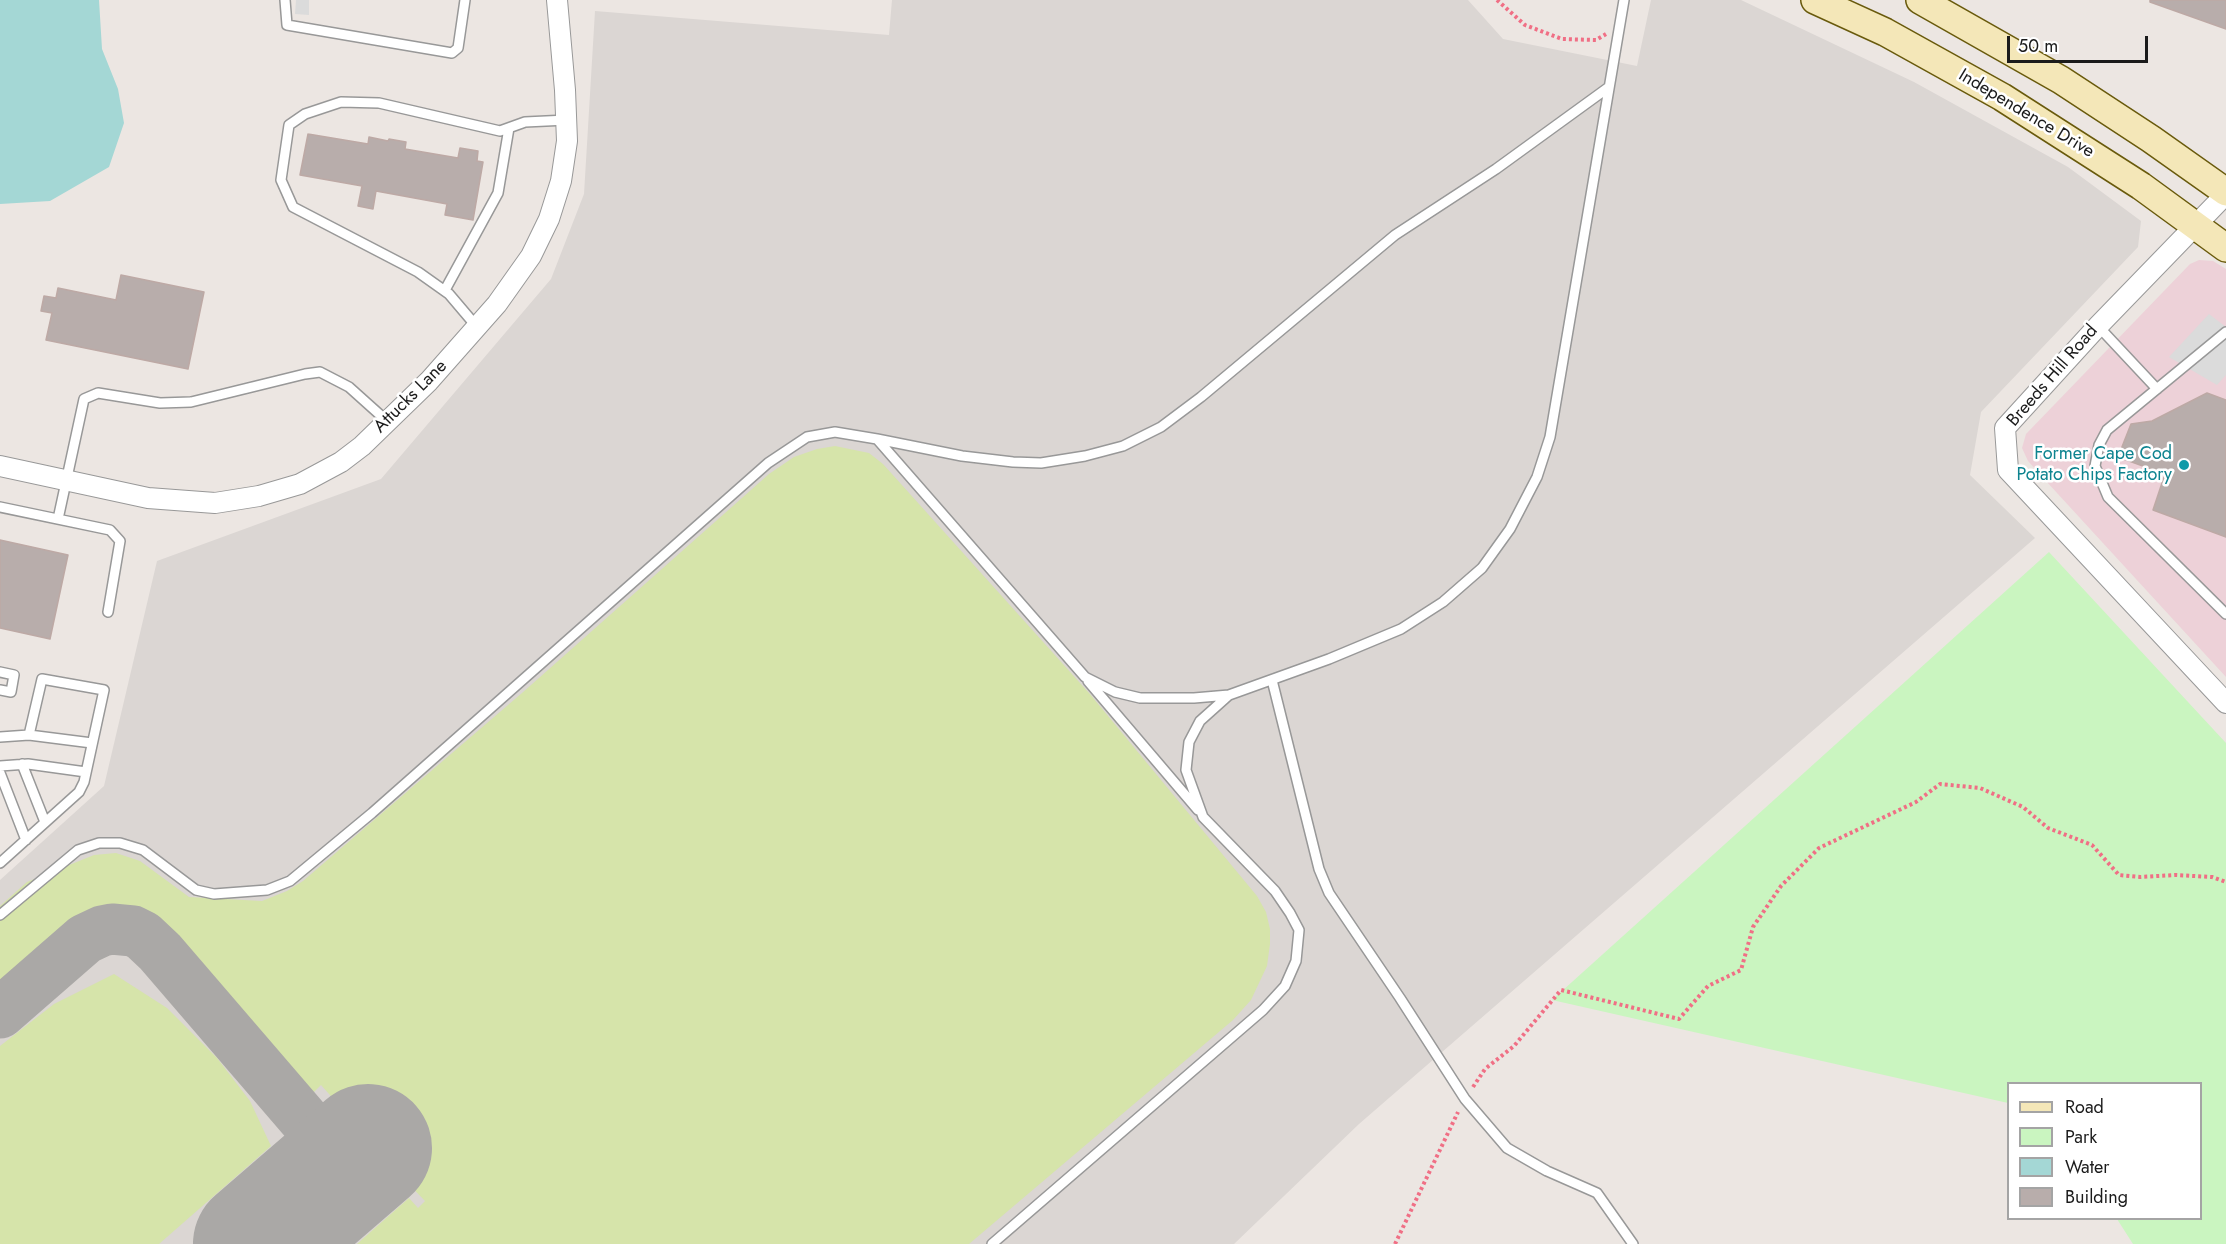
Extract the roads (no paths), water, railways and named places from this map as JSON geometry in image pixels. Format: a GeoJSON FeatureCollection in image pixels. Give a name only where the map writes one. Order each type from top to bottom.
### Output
{"type":"FeatureCollection","features":[{"type":"Feature","properties":{"kind":"street","name":"Attucks Lane"},"geometry":{"type":"LineString","coordinates":[[0,466],[148,498],[193,503],[237,500],[280,491],[321,473],[341,462],[362,446],[429,381],[477,327],[531,256],[549,219],[556,202],[565,161],[567,120],[557,0]]}},
{"type":"Feature","properties":{"kind":"street","name":"Independence Drive"},"geometry":{"type":"LineString","coordinates":[[1815,0],[1885,32],[2002,97],[2141,186],[2226,248]]}},
{"type":"Feature","properties":{"kind":"street"},"geometry":{"type":"LineString","coordinates":[[1920,0],[2061,80],[2160,145],[2226,193]]}},
{"type":"Feature","properties":{"kind":"street","name":"Breeds Hill Road"},"geometry":{"type":"LineString","coordinates":[[2226,193],[2098,326],[2006,428],[2008,470],[2226,703]]}},
{"type":"Feature","properties":{"kind":"lane"},"geometry":{"type":"LineString","coordinates":[[285,0],[287,25],[452,53],[458,48],[465,0]]}},
{"type":"Feature","properties":{"kind":"lane"},"geometry":{"type":"LineString","coordinates":[[1085,677],[1114,692],[1140,698],[1194,698],[1229,694],[1272,680],[1401,628],[1435,608],[1482,568],[1510,529],[1537,477],[1550,437],[1596,177],[1624,0]]}},
{"type":"Feature","properties":{"kind":"lane"},"geometry":{"type":"LineString","coordinates":[[0,915],[78,850],[99,843],[120,843],[143,850],[196,890],[214,894],[267,890],[290,881],[372,813],[768,463],[807,437],[834,432],[962,456],[1022,463],[1041,463],[1085,456],[1123,446],[1161,427],[1201,397],[1395,236],[1496,169],[1609,87]]}},
{"type":"Feature","properties":{"kind":"lane"},"geometry":{"type":"LineString","coordinates":[[477,327],[445,290],[418,272],[293,207],[281,180],[289,125],[305,114],[341,102],[379,103],[500,131],[525,122],[567,120]]}},
{"type":"Feature","properties":{"kind":"lane"},"geometry":{"type":"LineString","coordinates":[[445,290],[498,193],[509,128]]}},
{"type":"Feature","properties":{"kind":"lane"},"geometry":{"type":"LineString","coordinates":[[2098,326],[2157,389]]}},
{"type":"Feature","properties":{"kind":"lane"},"geometry":{"type":"LineString","coordinates":[[2226,332],[2107,430],[2099,446],[2095,466],[2108,497],[2226,614]]}},
{"type":"Feature","properties":{"kind":"lane"},"geometry":{"type":"LineString","coordinates":[[58,519],[84,399],[98,393],[160,403],[191,402],[320,372],[349,387],[388,422]]}},
{"type":"Feature","properties":{"kind":"lane"},"geometry":{"type":"LineString","coordinates":[[877,439],[1085,677],[1203,817],[1275,891],[1299,930],[1296,961],[1285,986],[1263,1010],[992,1244]]}},
{"type":"Feature","properties":{"kind":"lane"},"geometry":{"type":"LineString","coordinates":[[0,507],[110,530],[120,541],[108,612]]}},
{"type":"Feature","properties":{"kind":"lane"},"geometry":{"type":"LineString","coordinates":[[0,672],[14,675],[11,692],[0,690]]}},
{"type":"Feature","properties":{"kind":"lane"},"geometry":{"type":"LineString","coordinates":[[0,863],[79,792],[86,772],[104,690],[42,679],[29,735]]}},
{"type":"Feature","properties":{"kind":"lane"},"geometry":{"type":"LineString","coordinates":[[1272,680],[1319,869],[1329,893],[1465,1099],[1507,1148],[1547,1171],[1597,1193],[1633,1244]]}},
{"type":"Feature","properties":{"kind":"lane"},"geometry":{"type":"LineString","coordinates":[[1203,817],[1186,770],[1189,742],[1200,722],[1229,694]]}},
{"type":"Feature","properties":{"kind":"lane"},"geometry":{"type":"LineString","coordinates":[[0,737],[29,735],[93,743]]}},
{"type":"Feature","properties":{"kind":"lane"},"geometry":{"type":"LineString","coordinates":[[0,766],[22,764],[86,772]]}},
{"type":"Feature","properties":{"kind":"lane"},"geometry":{"type":"LineString","coordinates":[[22,764],[45,822]]}},
{"type":"Feature","properties":{"kind":"lane"},"geometry":{"type":"LineString","coordinates":[[0,773],[26,840]]}},
{"type":"Feature","properties":{"kind":"water"},"geometry":{"type":"Polygon","coordinates":[[[0,0],[99,0],[102,49],[118,89],[124,123],[109,167],[50,201],[0,204],[0,0]]]}},
{"type":"Feature","properties":{"kind":"place","name":"Former Cape Cod Potato Chips Factory"},"geometry":{"type":"Point","coordinates":[2184,465]}}]}
